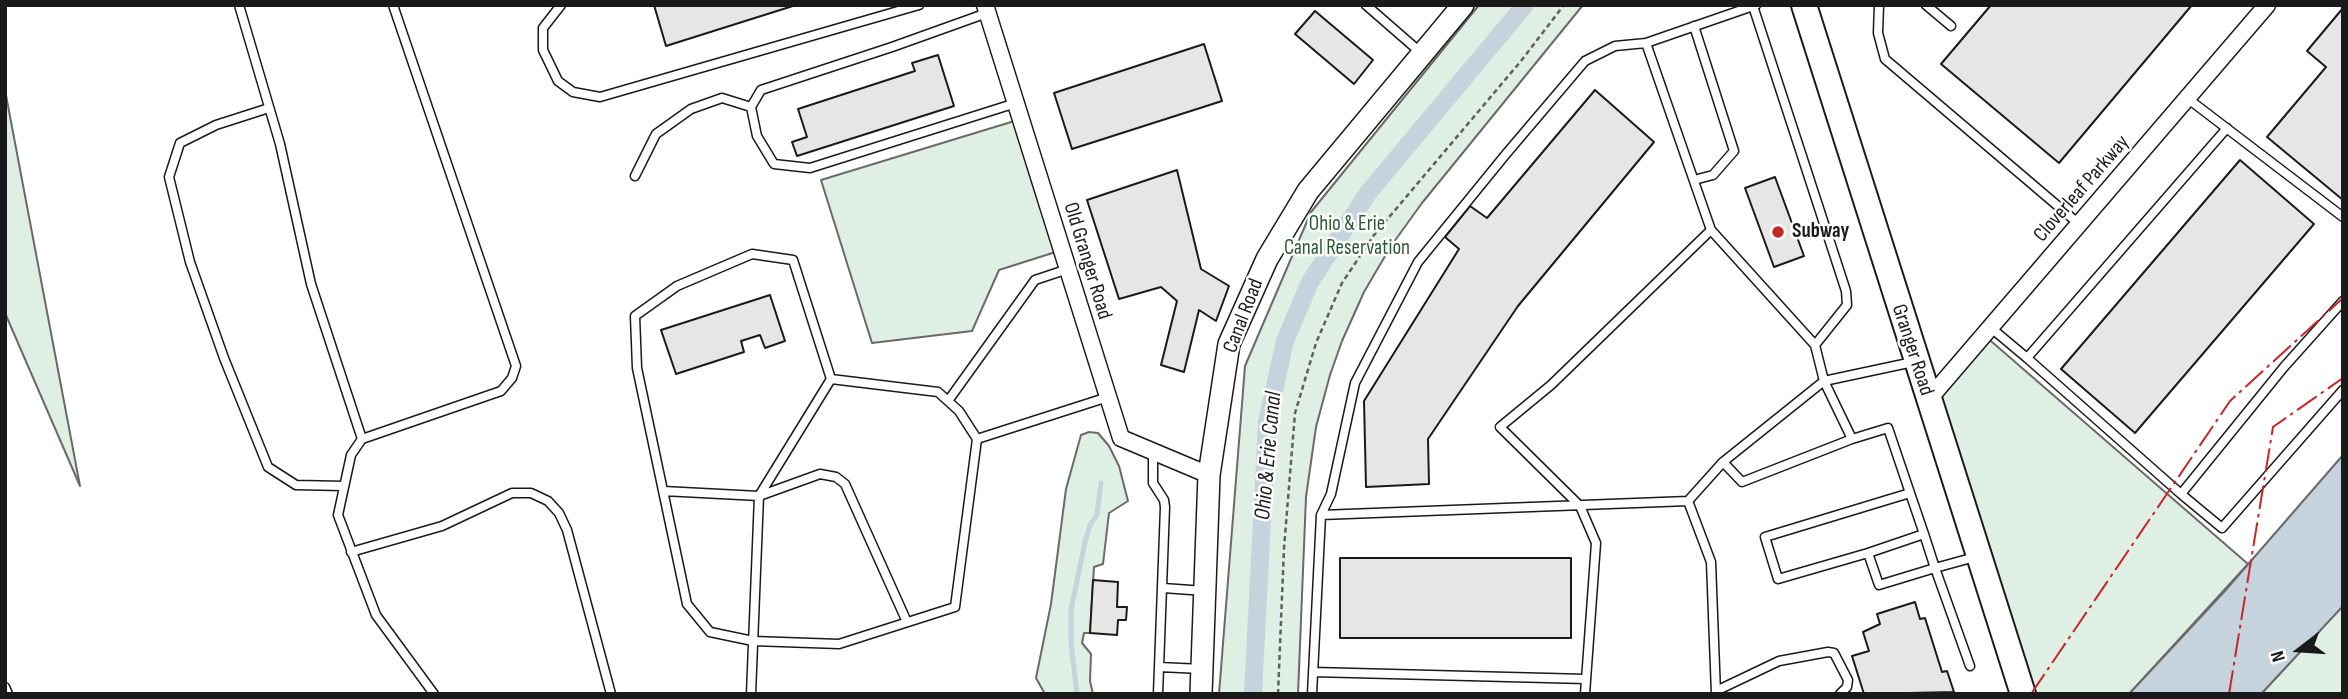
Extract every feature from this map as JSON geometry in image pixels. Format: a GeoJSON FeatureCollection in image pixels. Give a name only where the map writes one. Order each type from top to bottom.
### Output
{"type":"FeatureCollection","features":[{"type":"Feature","properties":{"kind":"main road","name":"Granger Road"},"geometry":{"type":"LineString","coordinates":[[1804,5],[2023,694]]}},
{"type":"Feature","properties":{"kind":"street","name":"Canal Road"},"geometry":{"type":"LineString","coordinates":[[1201,694],[1209,475],[1229,344],[1267,258],[1308,191],[1463,5]]}},
{"type":"Feature","properties":{"kind":"street","name":"Cloverleaf Parkway"},"geometry":{"type":"LineString","coordinates":[[1928,400],[2267,5]]}},
{"type":"Feature","properties":{"kind":"street","name":"Old Granger Road"},"geometry":{"type":"LineString","coordinates":[[986,9],[1121,438],[1209,475]]}},
{"type":"Feature","properties":{"kind":"lane"},"geometry":{"type":"LineString","coordinates":[[239,5],[280,144],[311,284],[362,439]]}},
{"type":"Feature","properties":{"kind":"lane"},"geometry":{"type":"LineString","coordinates":[[393,5],[516,366],[512,378],[501,391],[362,439],[351,455],[338,515],[376,615],[434,694]]}},
{"type":"Feature","properties":{"kind":"lane"},"geometry":{"type":"LineString","coordinates":[[561,5],[543,28],[543,50],[558,81],[573,92],[600,97],[919,5]]}},
{"type":"Feature","properties":{"kind":"lane"},"geometry":{"type":"LineString","coordinates":[[1366,5],[1422,54]]}},
{"type":"Feature","properties":{"kind":"lane"},"geometry":{"type":"LineString","coordinates":[[1880,5],[1878,33],[1885,59],[2079,224]]}},
{"type":"Feature","properties":{"kind":"lane"},"geometry":{"type":"LineString","coordinates":[[1926,5],[1951,26]]}},
{"type":"Feature","properties":{"kind":"lane"},"geometry":{"type":"LineString","coordinates":[[1312,694],[1321,515],[1331,494],[1355,383],[1418,262],[1585,61],[1615,46],[1646,43],[1754,6],[1846,291],[1847,305],[1815,345]]}},
{"type":"Feature","properties":{"kind":"lane"},"geometry":{"type":"LineString","coordinates":[[986,9],[892,47],[761,90],[751,107],[757,136],[774,164],[810,168],[1016,103]]}},
{"type":"Feature","properties":{"kind":"lane"},"geometry":{"type":"LineString","coordinates":[[1694,26],[1734,151],[1713,175],[1694,180]]}},
{"type":"Feature","properties":{"kind":"lane"},"geometry":{"type":"LineString","coordinates":[[1646,43],[1711,230],[1815,345],[1824,381],[1852,439]]}},
{"type":"Feature","properties":{"kind":"lane"},"geometry":{"type":"LineString","coordinates":[[635,176],[656,134],[691,109],[722,98],[751,107]]}},
{"type":"Feature","properties":{"kind":"lane"},"geometry":{"type":"LineString","coordinates":[[2188,98],[2343,217]]}},
{"type":"Feature","properties":{"kind":"lane"},"geometry":{"type":"LineString","coordinates":[[269,108],[216,125],[180,143],[169,177],[190,262],[224,358],[268,467],[296,485],[344,486]]}},
{"type":"Feature","properties":{"kind":"lane"},"geometry":{"type":"LineString","coordinates":[[2028,358],[2227,128]]}},
{"type":"Feature","properties":{"kind":"lane"},"geometry":{"type":"LineString","coordinates":[[1585,694],[1596,542],[1580,506],[1500,427],[1551,385],[1711,230]]}},
{"type":"Feature","properties":{"kind":"lane"},"geometry":{"type":"LineString","coordinates":[[751,694],[753,641],[759,496],[831,379],[793,260],[752,254],[677,286],[635,316],[637,368],[687,604],[710,632],[753,641],[839,644],[955,607],[977,439],[959,411],[938,392],[831,379]]}},
{"type":"Feature","properties":{"kind":"lane"},"geometry":{"type":"LineString","coordinates":[[948,401],[1035,280],[1068,269]]}},
{"type":"Feature","properties":{"kind":"lane"},"geometry":{"type":"LineString","coordinates":[[2181,494],[2284,367],[2343,301]]}},
{"type":"Feature","properties":{"kind":"lane"},"geometry":{"type":"LineString","coordinates":[[1990,327],[2222,528],[2343,390]]}},
{"type":"Feature","properties":{"kind":"lane"},"geometry":{"type":"LineString","coordinates":[[1321,515],[1688,501],[1723,462],[1824,381],[1916,361]]}},
{"type":"Feature","properties":{"kind":"lane"},"geometry":{"type":"LineString","coordinates":[[977,439],[1108,397]]}},
{"type":"Feature","properties":{"kind":"lane"},"geometry":{"type":"LineString","coordinates":[[1723,462],[1742,482],[1852,439],[1888,428],[1970,666]]}},
{"type":"Feature","properties":{"kind":"lane"},"geometry":{"type":"LineString","coordinates":[[1153,452],[1153,483],[1164,500],[1165,507],[1158,694]]}},
{"type":"Feature","properties":{"kind":"lane"},"geometry":{"type":"LineString","coordinates":[[663,492],[759,496],[820,474],[836,477],[845,484],[907,622]]}},
{"type":"Feature","properties":{"kind":"lane"},"geometry":{"type":"LineString","coordinates":[[351,552],[442,526],[512,493],[531,493],[548,500],[559,513],[567,530],[611,694]]}},
{"type":"Feature","properties":{"kind":"lane"},"geometry":{"type":"LineString","coordinates":[[1910,493],[1765,537],[1778,579],[1924,534]]}},
{"type":"Feature","properties":{"kind":"lane"},"geometry":{"type":"LineString","coordinates":[[1688,501],[1711,562],[1716,692],[1779,661],[1828,652],[1834,653],[1848,680],[1847,687],[1840,694]]}},
{"type":"Feature","properties":{"kind":"lane"},"geometry":{"type":"LineString","coordinates":[[1868,553],[1879,585],[1978,556]]}},
{"type":"Feature","properties":{"kind":"lane"},"geometry":{"type":"LineString","coordinates":[[1163,588],[1205,592]]}},
{"type":"Feature","properties":{"kind":"lane"},"geometry":{"type":"LineString","coordinates":[[1159,667],[1202,669]]}},
{"type":"Feature","properties":{"kind":"lane"},"geometry":{"type":"LineString","coordinates":[[1313,672],[1586,679]]}},
{"type":"Feature","properties":{"kind":"lane"},"geometry":{"type":"LineString","coordinates":[[5,687],[8,694]]}},
{"type":"Feature","properties":{"kind":"path"},"geometry":{"type":"LineString","coordinates":[[1278,694],[1287,499],[1295,414],[1315,342],[1342,284],[1374,235],[1521,61],[1564,5]]}},
{"type":"Feature","properties":{"kind":"green space","name":"Ohio & Erie Canal Reservation"},"geometry":{"type":"Polygon","coordinates":[[[1479,5],[1583,5],[1422,203],[1391,246],[1364,292],[1342,341],[1316,427],[1306,497],[1298,694],[1219,694],[1245,366],[1311,212],[1479,5]]]}},
{"type":"Feature","properties":{"kind":"green space"},"geometry":{"type":"Polygon","coordinates":[[[5,90],[80,486],[5,313],[5,90]]]}},
{"type":"Feature","properties":{"kind":"green space"},"geometry":{"type":"Polygon","coordinates":[[[1021,119],[1062,250],[999,270],[972,331],[872,343],[821,180],[1021,119]]]}},
{"type":"Feature","properties":{"kind":"green space"},"geometry":{"type":"Polygon","coordinates":[[[1984,335],[2248,564],[2129,694],[2023,694],[1928,400],[1984,335]]]}},
{"type":"Feature","properties":{"kind":"green space"},"geometry":{"type":"Polygon","coordinates":[[[1098,433],[1109,446],[1119,466],[1128,501],[1109,513],[1103,564],[1094,567],[1090,633],[1084,633],[1082,643],[1091,654],[1090,681],[1093,694],[1045,694],[1036,678],[1051,604],[1066,489],[1081,435],[1098,433]]]}},
{"type":"Feature","properties":{"kind":"green space"},"geometry":{"type":"Polygon","coordinates":[[[2343,606],[2343,694],[2261,694],[2334,615],[2343,606]]]}},
{"type":"Feature","properties":{"kind":"shaded area"},"geometry":{"type":"Polygon","coordinates":[[[2343,455],[2343,606],[2261,694],[2129,694],[2224,592],[2343,455]]]}},
{"type":"Feature","properties":{"kind":"building"},"geometry":{"type":"Polygon","coordinates":[[[654,5],[796,5],[666,46],[654,5]]]}},
{"type":"Feature","properties":{"kind":"building"},"geometry":{"type":"Polygon","coordinates":[[[1991,5],[2192,5],[2059,163],[1941,64],[1991,5]]]}},
{"type":"Feature","properties":{"kind":"building"},"geometry":{"type":"Polygon","coordinates":[[[2343,8],[2343,200],[2267,137],[2326,67],[2307,51],[2343,8]]]}},
{"type":"Feature","properties":{"kind":"building"},"geometry":{"type":"Polygon","coordinates":[[[1315,11],[1373,60],[1354,84],[1295,34],[1315,11]]]}},
{"type":"Feature","properties":{"kind":"building"},"geometry":{"type":"Polygon","coordinates":[[[1204,44],[1222,101],[1072,149],[1054,93],[1204,44]]]}},
{"type":"Feature","properties":{"kind":"building"},"geometry":{"type":"Polygon","coordinates":[[[938,55],[954,106],[797,156],[792,142],[807,137],[798,109],[915,71],[912,63],[938,55]]]}},
{"type":"Feature","properties":{"kind":"building"},"geometry":{"type":"Polygon","coordinates":[[[1595,90],[1654,142],[1518,306],[1428,439],[1429,484],[1366,487],[1364,401],[1459,249],[1445,237],[1470,206],[1487,218],[1595,90]]]}},
{"type":"Feature","properties":{"kind":"building"},"geometry":{"type":"Polygon","coordinates":[[[2240,160],[2314,224],[2135,433],[2061,369],[2240,160]]]}},
{"type":"Feature","properties":{"kind":"building"},"geometry":{"type":"Polygon","coordinates":[[[1177,170],[1201,269],[1229,286],[1216,321],[1199,310],[1184,372],[1161,365],[1177,301],[1161,287],[1119,299],[1087,200],[1177,170]]]}},
{"type":"Feature","properties":{"kind":"building"},"geometry":{"type":"Polygon","coordinates":[[[1775,177],[1804,256],[1774,267],[1745,188],[1775,177]]]}},
{"type":"Feature","properties":{"kind":"building"},"geometry":{"type":"Polygon","coordinates":[[[770,295],[785,341],[765,348],[760,335],[741,341],[744,352],[676,374],[661,330],[770,295]]]}},
{"type":"Feature","properties":{"kind":"building"},"geometry":{"type":"Polygon","coordinates":[[[1340,558],[1571,558],[1571,638],[1340,638],[1340,558]]]}},
{"type":"Feature","properties":{"kind":"building"},"geometry":{"type":"Polygon","coordinates":[[[1093,580],[1118,582],[1117,607],[1127,607],[1126,620],[1118,620],[1117,635],[1090,633],[1093,580]]]}},
{"type":"Feature","properties":{"kind":"building"},"geometry":{"type":"Polygon","coordinates":[[[1915,602],[1920,619],[1925,618],[1942,672],[1947,671],[1954,692],[1864,694],[1852,656],[1869,651],[1863,632],[1880,624],[1877,614],[1915,602]]]}},
{"type":"Feature","properties":{"kind":"waterway","name":"Ohio & Erie Canal"},"geometry":{"type":"LineString","coordinates":[[1253,694],[1267,422],[1285,341],[1310,282],[1368,193],[1525,5]]}},
{"type":"Feature","properties":{"kind":"waterway"},"geometry":{"type":"LineString","coordinates":[[1077,694],[1071,643],[1071,610],[1085,542],[1090,525],[1097,515],[1101,483]]}},
{"type":"Feature","properties":{"kind":"power"},"geometry":{"type":"LineString","coordinates":[[2031,694],[2230,401],[2343,298]]}},
{"type":"Feature","properties":{"kind":"power"},"geometry":{"type":"LineString","coordinates":[[2229,694],[2273,427],[2343,378]]}},
{"type":"Feature","properties":{"kind":"place","name":"Subway"},"geometry":{"type":"Point","coordinates":[1778,232]}}]}
